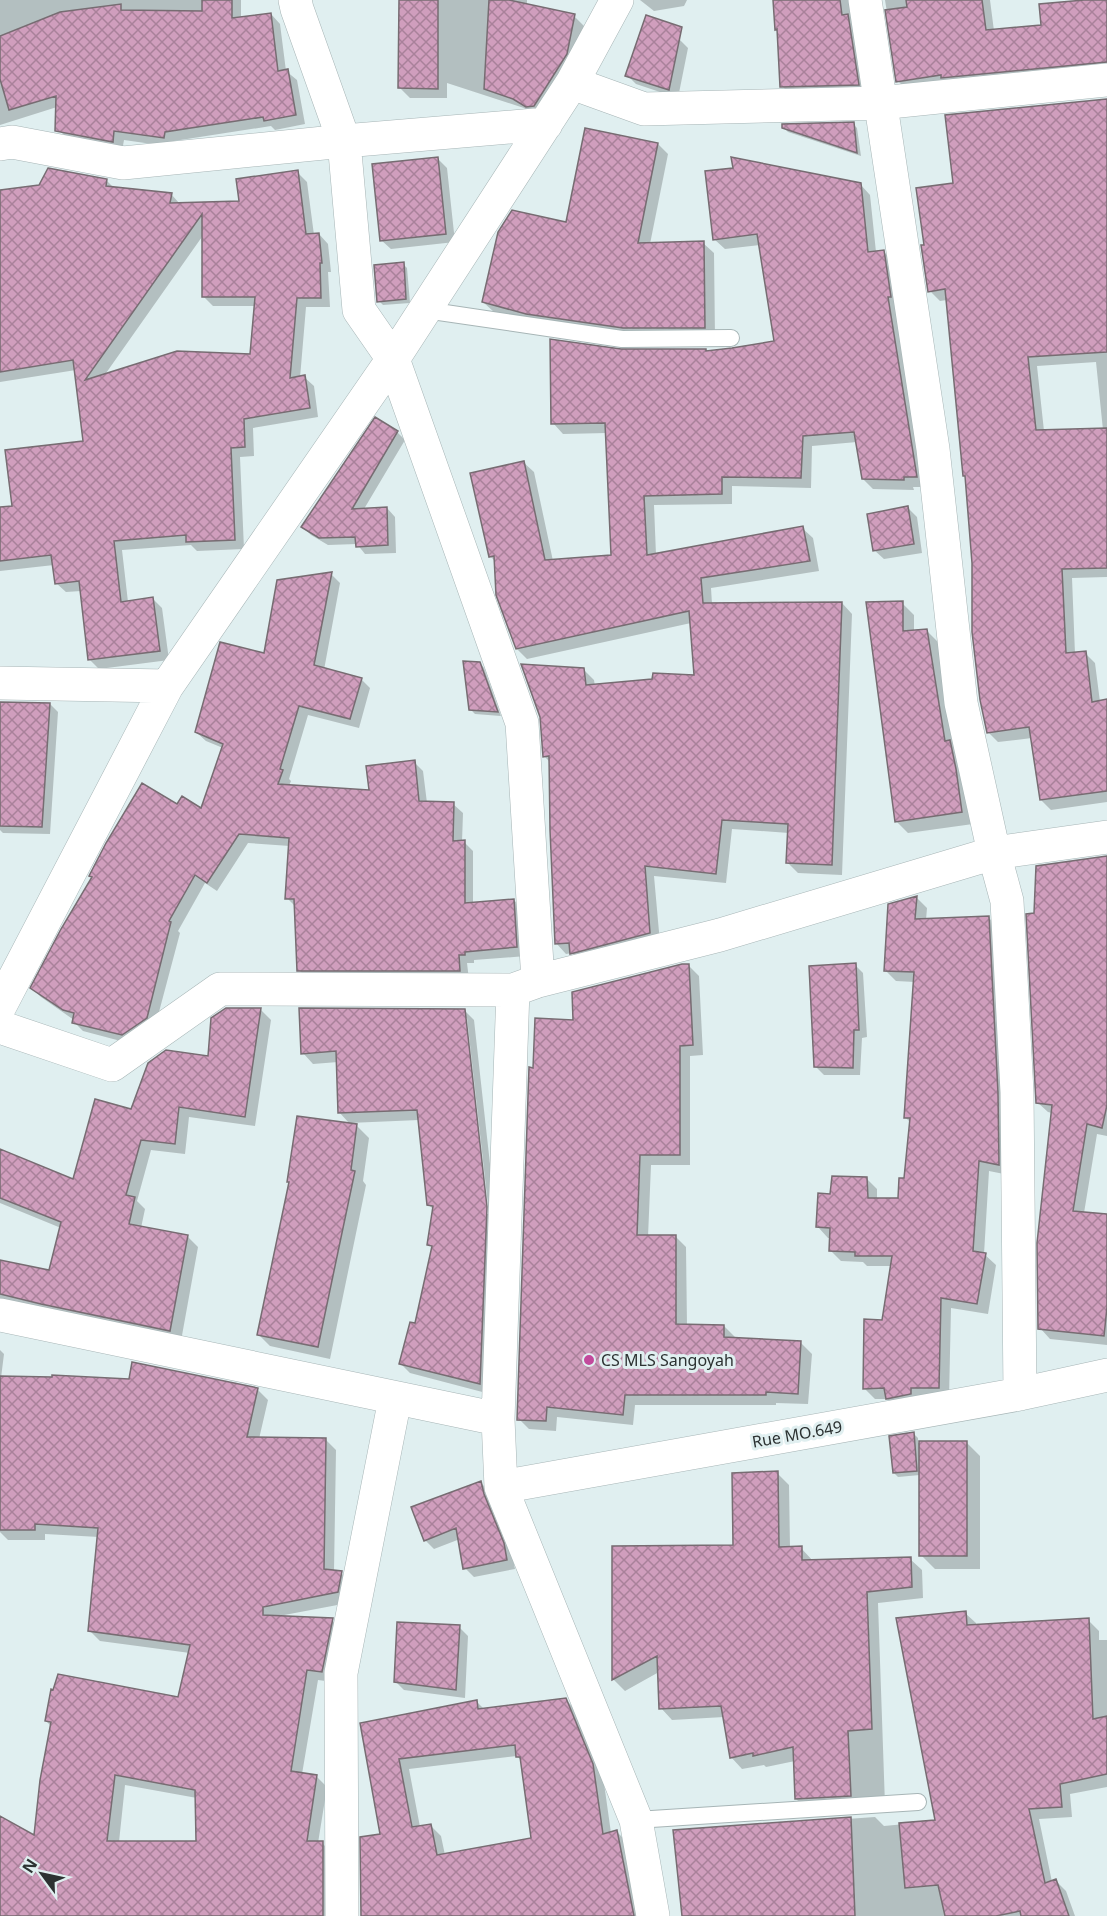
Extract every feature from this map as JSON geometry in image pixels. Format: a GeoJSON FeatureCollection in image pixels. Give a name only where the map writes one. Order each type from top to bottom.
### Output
{"type":"FeatureCollection","features":[{"type":"Feature","properties":{"kind":"street"},"geometry":{"type":"LineString","coordinates":[[295,0],[344,141],[359,310],[393,359],[522,723],[526,985],[498,1419],[501,1479],[636,1820],[653,1916]]}},
{"type":"Feature","properties":{"kind":"street"},"geometry":{"type":"LineString","coordinates":[[0,1006],[167,686],[393,359],[572,83],[617,0]]}},
{"type":"Feature","properties":{"kind":"street"},"geometry":{"type":"LineString","coordinates":[[865,0],[933,449],[961,702],[994,853],[1007,901],[1017,1092],[1020,1394]]}},
{"type":"Feature","properties":{"kind":"street"},"geometry":{"type":"LineString","coordinates":[[572,83],[644,109],[880,103],[1107,80]]}},
{"type":"Feature","properties":{"kind":"street"},"geometry":{"type":"LineString","coordinates":[[0,144],[12,142],[123,163],[546,124]]}},
{"type":"Feature","properties":{"kind":"street"},"geometry":{"type":"LineString","coordinates":[[0,683],[167,686]]}},
{"type":"Feature","properties":{"kind":"street"},"geometry":{"type":"LineString","coordinates":[[0,1027],[112,1065],[220,989],[526,985],[720,934],[994,853],[1107,837]]}},
{"type":"Feature","properties":{"kind":"street"},"geometry":{"type":"LineString","coordinates":[[0,1315],[498,1419]]}},
{"type":"Feature","properties":{"kind":"street","name":"Rue MO.649"},"geometry":{"type":"LineString","coordinates":[[501,1479],[1020,1394],[1107,1375]]}},
{"type":"Feature","properties":{"kind":"street"},"geometry":{"type":"LineString","coordinates":[[342,1916],[341,1673],[395,1399]]}},
{"type":"Feature","properties":{"kind":"lane"},"geometry":{"type":"LineString","coordinates":[[425,310],[621,339],[731,338]]}},
{"type":"Feature","properties":{"kind":"lane"},"geometry":{"type":"LineString","coordinates":[[636,1820],[918,1802]]}},
{"type":"Feature","properties":{"kind":"building"},"geometry":{"type":"Polygon","coordinates":[[[202,0],[232,0],[232,18],[271,13],[278,71],[288,69],[296,115],[264,121],[263,117],[165,132],[164,138],[114,131],[113,142],[55,131],[56,96],[9,110],[0,79],[0,36],[60,12],[121,4],[121,10],[202,11],[202,0]]]}},
{"type":"Feature","properties":{"kind":"building"},"geometry":{"type":"Polygon","coordinates":[[[399,0],[438,0],[438,89],[398,88],[399,0]]]}},
{"type":"Feature","properties":{"kind":"building"},"geometry":{"type":"Polygon","coordinates":[[[489,0],[509,0],[575,14],[567,54],[534,106],[526,107],[513,99],[484,89],[489,0]]]}},
{"type":"Feature","properties":{"kind":"building"},"geometry":{"type":"Polygon","coordinates":[[[773,0],[840,0],[842,15],[848,14],[859,85],[780,87],[773,0]]]}},
{"type":"Feature","properties":{"kind":"building"},"geometry":{"type":"Polygon","coordinates":[[[906,0],[982,0],[986,30],[1041,25],[1039,4],[1107,0],[1107,62],[941,78],[941,75],[896,82],[885,10],[907,7],[906,0]]]}},
{"type":"Feature","properties":{"kind":"building"},"geometry":{"type":"Polygon","coordinates":[[[646,15],[682,27],[669,90],[625,76],[646,15]]]}},
{"type":"Feature","properties":{"kind":"building"},"geometry":{"type":"Polygon","coordinates":[[[1107,99],[1107,352],[1028,357],[1036,430],[1107,428],[1107,568],[1062,569],[1066,653],[1086,651],[1092,702],[1107,699],[1107,791],[1040,800],[1029,727],[987,733],[980,700],[972,632],[972,563],[965,476],[963,476],[945,289],[928,292],[916,188],[953,183],[945,115],[1107,99]]]}},
{"type":"Feature","properties":{"kind":"building"},"geometry":{"type":"Polygon","coordinates":[[[854,122],[857,153],[782,128],[782,124],[854,122]]]}},
{"type":"Feature","properties":{"kind":"building"},"geometry":{"type":"Polygon","coordinates":[[[585,128],[658,143],[638,243],[704,241],[705,328],[623,328],[526,314],[482,302],[498,232],[512,210],[566,222],[585,128]]]}},
{"type":"Feature","properties":{"kind":"building"},"geometry":{"type":"Polygon","coordinates":[[[438,157],[446,234],[380,241],[372,164],[438,157]]]}},
{"type":"Feature","properties":{"kind":"building"},"geometry":{"type":"Polygon","coordinates":[[[731,157],[861,183],[868,252],[884,250],[891,297],[888,297],[917,477],[904,477],[904,480],[862,479],[854,432],[803,436],[801,478],[722,477],[722,494],[644,496],[647,555],[803,526],[810,561],[701,578],[703,603],[842,602],[832,865],[786,863],[788,824],[722,820],[716,874],[645,866],[650,933],[570,954],[569,943],[555,944],[549,756],[543,757],[540,717],[521,664],[584,668],[586,685],[652,679],[653,673],[694,675],[689,611],[516,649],[496,595],[494,556],[489,557],[470,473],[524,461],[545,560],[611,555],[605,423],[551,424],[550,339],[621,349],[706,349],[706,351],[774,341],[757,234],[713,240],[705,171],[733,168],[731,157]]]}},
{"type":"Feature","properties":{"kind":"building"},"geometry":{"type":"Polygon","coordinates":[[[48,168],[107,179],[106,186],[172,193],[170,203],[239,201],[236,179],[298,170],[306,234],[319,233],[322,263],[320,263],[321,298],[297,298],[290,378],[305,375],[310,408],[244,419],[245,447],[231,448],[235,540],[186,542],[186,535],[114,541],[121,602],[153,597],[160,651],[88,660],[79,581],[55,584],[51,555],[0,561],[0,507],[12,506],[5,450],[83,441],[73,360],[0,372],[0,190],[39,185],[48,168]],[[202,214],[85,380],[177,351],[250,354],[255,297],[202,297],[202,214]]]}},
{"type":"Feature","properties":{"kind":"building"},"geometry":{"type":"Polygon","coordinates":[[[404,262],[406,299],[377,302],[374,265],[404,262]]]}},
{"type":"Feature","properties":{"kind":"building"},"geometry":{"type":"Polygon","coordinates":[[[375,417],[398,431],[352,509],[387,507],[388,545],[356,547],[355,537],[319,538],[301,527],[375,417]]]}},
{"type":"Feature","properties":{"kind":"building"},"geometry":{"type":"Polygon","coordinates":[[[908,506],[914,544],[873,551],[867,514],[908,506]]]}},
{"type":"Feature","properties":{"kind":"building"},"geometry":{"type":"Polygon","coordinates":[[[332,572],[314,665],[362,678],[350,719],[299,706],[280,769],[283,770],[278,784],[369,790],[366,766],[415,760],[419,801],[454,802],[453,841],[465,840],[465,903],[514,899],[517,947],[465,952],[465,955],[459,955],[460,971],[297,971],[294,899],[285,899],[289,838],[239,834],[207,883],[195,875],[169,921],[171,922],[147,1018],[122,1035],[72,1023],[74,1013],[63,1010],[30,988],[92,877],[89,876],[106,843],[142,783],[177,804],[182,796],[201,808],[223,744],[195,732],[220,642],[264,653],[277,580],[332,572]]]}},
{"type":"Feature","properties":{"kind":"building"},"geometry":{"type":"Polygon","coordinates":[[[903,601],[903,631],[927,629],[945,741],[950,740],[962,812],[895,822],[866,602],[903,601]]]}},
{"type":"Feature","properties":{"kind":"building"},"geometry":{"type":"Polygon","coordinates":[[[463,661],[480,662],[498,712],[469,710],[463,661]]]}},
{"type":"Feature","properties":{"kind":"building"},"geometry":{"type":"Polygon","coordinates":[[[0,702],[50,703],[42,827],[0,826],[0,702]]]}},
{"type":"Feature","properties":{"kind":"building"},"geometry":{"type":"Polygon","coordinates":[[[1107,856],[1107,1105],[1102,1128],[1087,1124],[1073,1211],[1107,1214],[1107,1307],[1104,1336],[1038,1329],[1037,1243],[1052,1105],[1036,1103],[1026,914],[1034,913],[1036,866],[1107,856]]]}},
{"type":"Feature","properties":{"kind":"building"},"geometry":{"type":"Polygon","coordinates":[[[917,896],[915,919],[989,916],[998,1093],[999,1165],[979,1161],[973,1251],[986,1253],[977,1304],[941,1298],[939,1388],[911,1388],[911,1394],[886,1399],[884,1388],[863,1389],[864,1319],[882,1320],[892,1256],[855,1256],[855,1252],[829,1251],[830,1228],[816,1227],[818,1193],[830,1194],[832,1176],[867,1177],[868,1198],[898,1198],[899,1178],[904,1178],[910,1118],[904,1118],[914,972],[884,971],[888,904],[917,896]]]}},
{"type":"Feature","properties":{"kind":"building"},"geometry":{"type":"Polygon","coordinates":[[[856,963],[859,1030],[854,1030],[853,1068],[814,1067],[809,966],[856,963]]]}},
{"type":"Feature","properties":{"kind":"building"},"geometry":{"type":"Polygon","coordinates":[[[689,964],[693,1045],[680,1046],[680,1155],[640,1155],[637,1235],[676,1235],[676,1324],[724,1325],[724,1337],[801,1341],[798,1394],[766,1392],[766,1395],[625,1395],[623,1415],[547,1407],[546,1421],[517,1420],[529,1067],[533,1068],[535,1018],[573,1020],[572,992],[689,964]]]}},
{"type":"Feature","properties":{"kind":"building"},"geometry":{"type":"Polygon","coordinates":[[[226,1008],[261,1008],[245,1117],[179,1107],[175,1144],[141,1140],[126,1195],[135,1197],[129,1224],[188,1235],[170,1331],[0,1294],[0,1260],[49,1270],[61,1222],[0,1198],[0,1149],[73,1179],[95,1099],[131,1109],[148,1063],[166,1050],[208,1056],[211,1018],[226,1008]]]}},
{"type":"Feature","properties":{"kind":"building"},"geometry":{"type":"Polygon","coordinates":[[[299,1008],[465,1009],[487,1207],[480,1384],[399,1364],[410,1322],[415,1323],[432,1246],[427,1245],[433,1206],[427,1205],[417,1110],[338,1113],[336,1051],[301,1054],[299,1008]]]}},
{"type":"Feature","properties":{"kind":"building"},"geometry":{"type":"Polygon","coordinates":[[[297,1116],[357,1124],[351,1170],[355,1171],[318,1347],[257,1335],[289,1182],[287,1182],[297,1116]]]}},
{"type":"Feature","properties":{"kind":"building"},"geometry":{"type":"Polygon","coordinates":[[[132,1362],[258,1388],[247,1437],[326,1438],[324,1569],[342,1571],[338,1592],[263,1607],[263,1615],[333,1618],[322,1672],[307,1670],[291,1771],[317,1775],[307,1841],[323,1841],[323,1916],[0,1916],[0,1816],[34,1835],[40,1780],[51,1722],[45,1721],[51,1689],[53,1690],[58,1674],[178,1697],[190,1645],[88,1631],[98,1528],[35,1524],[35,1530],[0,1530],[0,1376],[52,1377],[52,1375],[129,1379],[132,1362]],[[115,1775],[107,1841],[196,1841],[195,1790],[115,1775]]]}},
{"type":"Feature","properties":{"kind":"building"},"geometry":{"type":"Polygon","coordinates":[[[914,1432],[917,1471],[893,1473],[889,1436],[914,1432]]]}},
{"type":"Feature","properties":{"kind":"building"},"geometry":{"type":"Polygon","coordinates":[[[919,1441],[967,1441],[967,1556],[919,1556],[919,1441]]]}},
{"type":"Feature","properties":{"kind":"building"},"geometry":{"type":"Polygon","coordinates":[[[778,1471],[779,1547],[802,1546],[802,1560],[911,1557],[912,1587],[867,1592],[872,1729],[848,1731],[851,1796],[795,1799],[793,1747],[753,1756],[753,1753],[730,1758],[721,1706],[659,1709],[657,1656],[612,1680],[612,1546],[733,1545],[732,1473],[778,1471]]]}},
{"type":"Feature","properties":{"kind":"building"},"geometry":{"type":"Polygon","coordinates":[[[481,1481],[504,1543],[507,1560],[463,1569],[456,1528],[424,1541],[411,1507],[481,1481]]]}},
{"type":"Feature","properties":{"kind":"building"},"geometry":{"type":"Polygon","coordinates":[[[966,1611],[967,1625],[1089,1618],[1093,1719],[1107,1716],[1107,1774],[1060,1784],[1062,1807],[1029,1809],[1045,1883],[1056,1879],[1069,1916],[1021,1916],[1020,1911],[996,1916],[945,1916],[938,1885],[905,1888],[899,1823],[935,1820],[896,1618],[966,1611]]]}},
{"type":"Feature","properties":{"kind":"building"},"geometry":{"type":"Polygon","coordinates":[[[397,1622],[460,1625],[456,1690],[394,1682],[397,1622]]]}},
{"type":"Feature","properties":{"kind":"building"},"geometry":{"type":"Polygon","coordinates":[[[566,1698],[593,1764],[603,1834],[617,1830],[634,1916],[361,1916],[360,1837],[380,1834],[360,1723],[477,1700],[478,1709],[566,1698]],[[515,1745],[399,1759],[412,1827],[431,1824],[437,1855],[531,1838],[520,1757],[516,1757],[515,1745]]]}},
{"type":"Feature","properties":{"kind":"building"},"geometry":{"type":"Polygon","coordinates":[[[851,1817],[855,1916],[682,1916],[673,1830],[851,1817]]]}},
{"type":"Feature","properties":{"kind":"place","name":"CS MLS Sangoyah"},"geometry":{"type":"Point","coordinates":[589,1360]}}]}
